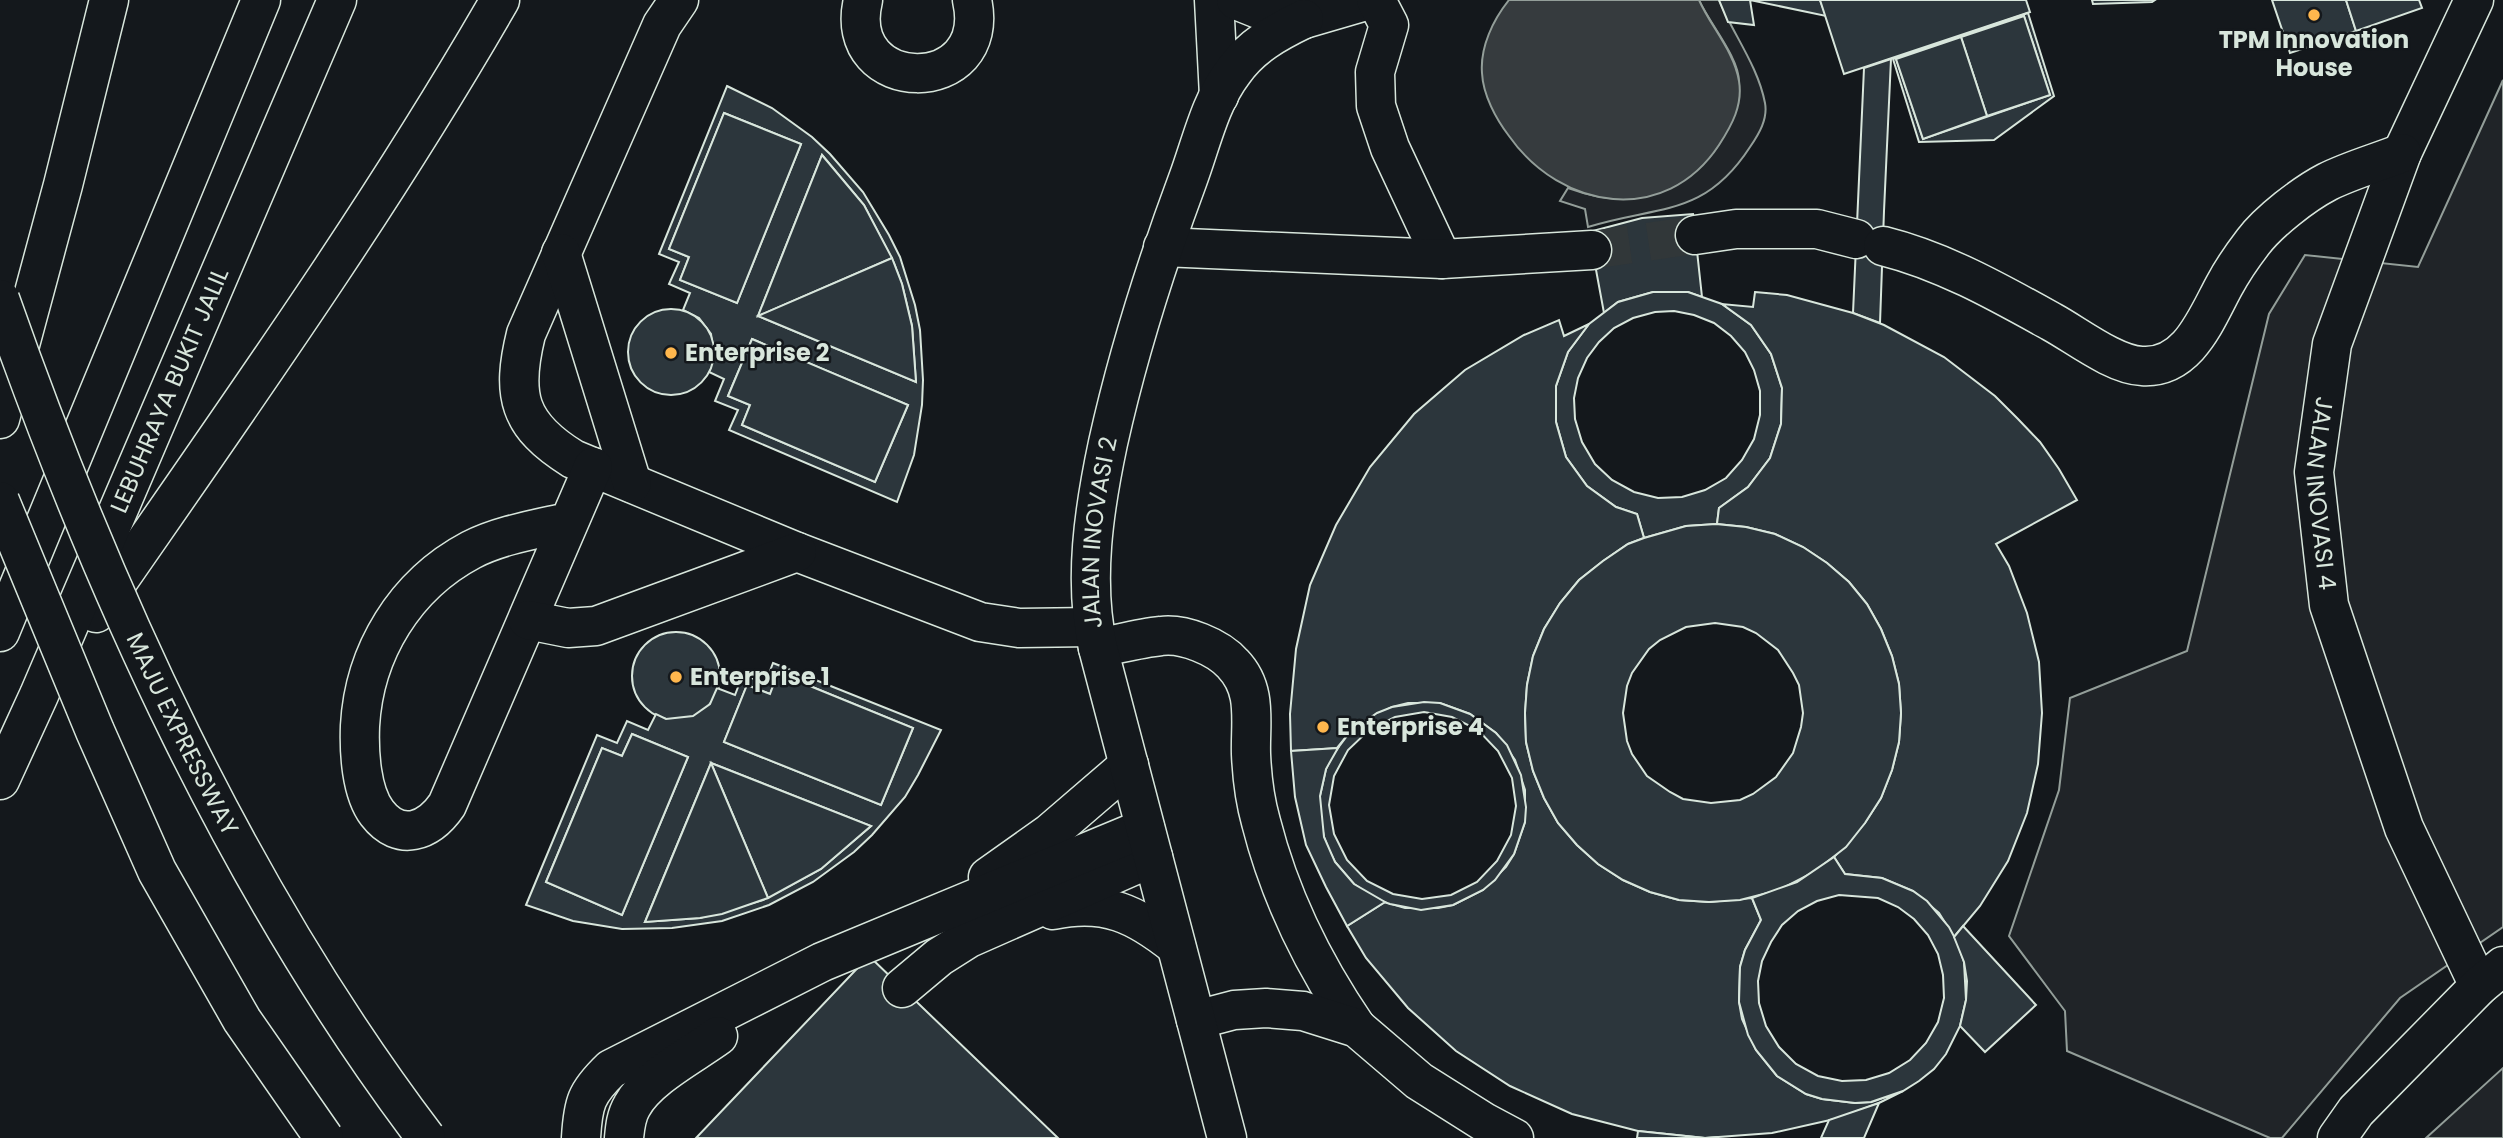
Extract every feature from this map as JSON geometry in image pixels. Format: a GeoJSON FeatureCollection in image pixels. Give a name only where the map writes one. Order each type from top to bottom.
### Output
{"type":"FeatureCollection","features":[{"type":"Feature","properties":{"kind":"main road"},"geometry":{"type":"LineString","coordinates":[[0,419],[109,0]]}},
{"type":"Feature","properties":{"kind":"main road"},"geometry":{"type":"LineString","coordinates":[[0,632],[261,0]]}},
{"type":"Feature","properties":{"kind":"main road","name":"LEBUHRAYA BUKIT JALIL"},"geometry":{"type":"LineString","coordinates":[[0,780],[337,0]]}},
{"type":"Feature","properties":{"kind":"main road"},"geometry":{"type":"LineString","coordinates":[[38,695],[289,334],[455,77],[500,0]]}},
{"type":"Feature","properties":{"kind":"main road"},"geometry":{"type":"LineString","coordinates":[[679,0],[662,25],[526,334],[519,363],[519,395],[530,424],[548,443],[573,459],[797,552],[980,622],[1096,637],[1163,635],[1188,639],[1212,648],[1232,662],[1246,681],[1252,703],[1252,773],[1260,820],[1274,867],[1306,944],[1330,988],[1357,1028],[1419,1081],[1514,1138]]}},
{"type":"Feature","properties":{"kind":"main road"},"geometry":{"type":"LineString","coordinates":[[863,0],[860,11],[862,30],[869,47],[881,62],[898,71],[916,75],[935,72],[952,62],[965,49],[973,32],[975,13],[972,0]]}},
{"type":"Feature","properties":{"kind":"main road"},"geometry":{"type":"LineString","coordinates":[[1214,0],[1219,96]]}},
{"type":"Feature","properties":{"kind":"main road"},"geometry":{"type":"LineString","coordinates":[[1236,0],[1271,14],[1304,19]]}},
{"type":"Feature","properties":{"kind":"main road"},"geometry":{"type":"LineString","coordinates":[[1219,96],[1233,71],[1269,36],[1304,19],[1369,0]]}},
{"type":"Feature","properties":{"kind":"main road"},"geometry":{"type":"LineString","coordinates":[[1376,0],[1389,25],[1375,72],[1376,106],[1390,148],[1442,259]]}},
{"type":"Feature","properties":{"kind":"main road","name":"JALAN INOVASI 4"},"geometry":{"type":"LineString","coordinates":[[2472,1],[2402,153],[2332,344],[2314,472],[2329,605],[2404,828],[2491,976]]}},
{"type":"Feature","properties":{"kind":"main road","name":"JALAN INOVASI 2"},"geometry":{"type":"LineString","coordinates":[[1219,96],[1163,247],[1135,336],[1100,481],[1091,555],[1096,637],[1227,1138]]}},
{"type":"Feature","properties":{"kind":"main road"},"geometry":{"type":"LineString","coordinates":[[1695,235],[1736,229],[1816,229],[1920,255],[1998,292],[2108,356],[2142,366],[2168,362],[2190,345],[2254,240],[2286,211],[2327,182],[2402,153]]}},
{"type":"Feature","properties":{"kind":"main road"},"geometry":{"type":"LineString","coordinates":[[1163,247],[1442,259],[1592,250]]}},
{"type":"Feature","properties":{"kind":"main road"},"geometry":{"type":"LineString","coordinates":[[561,253],[632,483]]}},
{"type":"Feature","properties":{"kind":"main road","name":"MAJU EXPRESSWAY"},"geometry":{"type":"LineString","coordinates":[[0,299],[67,480],[186,747],[248,866],[312,972],[386,1085],[426,1138]]}},
{"type":"Feature","properties":{"kind":"main road"},"geometry":{"type":"LineString","coordinates":[[568,522],[473,549],[419,588],[397,613],[380,646],[367,681],[359,751],[364,782],[377,813],[392,826],[416,830],[438,818],[447,805],[593,467]]}},
{"type":"Feature","properties":{"kind":"main road"},"geometry":{"type":"LineString","coordinates":[[0,501],[90,718],[157,870],[242,1020],[324,1138]]}},
{"type":"Feature","properties":{"kind":"main road"},"geometry":{"type":"LineString","coordinates":[[528,620],[568,628],[596,626],[797,552]]}},
{"type":"Feature","properties":{"kind":"main road"},"geometry":{"type":"LineString","coordinates":[[907,927],[1004,867],[1059,825],[1129,765]]}},
{"type":"Feature","properties":{"kind":"main road"},"geometry":{"type":"LineString","coordinates":[[902,988],[939,957],[969,938],[1149,843]]}},
{"type":"Feature","properties":{"kind":"main road"},"geometry":{"type":"LineString","coordinates":[[580,1138],[582,1112],[592,1087],[611,1069],[821,962],[907,927],[1149,843]]}},
{"type":"Feature","properties":{"kind":"main road"},"geometry":{"type":"LineString","coordinates":[[1005,921],[1072,906],[1101,908],[1142,920],[1177,946]]}},
{"type":"Feature","properties":{"kind":"main road"},"geometry":{"type":"LineString","coordinates":[[624,1138],[625,1122],[631,1106],[641,1093],[821,962]]}},
{"type":"Feature","properties":{"kind":"main road"},"geometry":{"type":"LineString","coordinates":[[2337,1138],[2356,1111],[2491,976]]}},
{"type":"Feature","properties":{"kind":"main road"},"geometry":{"type":"LineString","coordinates":[[1196,1020],[1234,1010],[1266,1008],[1303,1011],[1357,1028]]}},
{"type":"Feature","properties":{"kind":"shaded area"},"geometry":{"type":"Polygon","coordinates":[[[1509,0],[1699,0],[1732,59],[1739,81],[1735,114],[1719,145],[1697,171],[1671,189],[1643,198],[1613,199],[1584,193],[1556,180],[1531,161],[1509,136],[1495,114],[1485,90],[1482,63],[1485,44],[1509,0]]]}},
{"type":"Feature","properties":{"kind":"shaded area"},"geometry":{"type":"Polygon","coordinates":[[[1699,0],[1719,0],[1751,63],[1765,103],[1764,121],[1759,132],[1733,170],[1697,198],[1658,211],[1588,227],[1585,209],[1560,201],[1568,188],[1614,198],[1642,197],[1658,193],[1699,168],[1727,129],[1738,90],[1738,72],[1699,0]]]}},
{"type":"Feature","properties":{"kind":"shaded area"},"geometry":{"type":"Polygon","coordinates":[[[2503,80],[2503,927],[2400,998],[2282,1138],[2270,1138],[2067,1051],[2065,1011],[2009,936],[2059,790],[2070,698],[2187,651],[2269,314],[2305,255],[2418,267],[2503,80]]]}},
{"type":"Feature","properties":{"kind":"shaded area"},"geometry":{"type":"Polygon","coordinates":[[[2503,1068],[2503,1138],[2426,1138],[2503,1068]]]}},
{"type":"Feature","properties":{"kind":"building"},"geometry":{"type":"Polygon","coordinates":[[[1719,0],[1750,0],[1754,25],[1728,22],[1719,0]]]}},
{"type":"Feature","properties":{"kind":"building"},"geometry":{"type":"Polygon","coordinates":[[[1750,0],[1820,0],[1826,16],[1750,0]]]}},
{"type":"Feature","properties":{"kind":"building"},"geometry":{"type":"Polygon","coordinates":[[[1820,0],[2026,0],[2030,12],[1844,74],[1820,0]]]}},
{"type":"Feature","properties":{"kind":"building"},"geometry":{"type":"Polygon","coordinates":[[[2092,0],[2155,0],[2093,4],[2092,0]]]}},
{"type":"Feature","properties":{"kind":"building","name":"TPM Innovation House"},"geometry":{"type":"Polygon","coordinates":[[[2272,0],[2346,0],[2356,31],[2290,53],[2272,0]]]}},
{"type":"Feature","properties":{"kind":"building"},"geometry":{"type":"Polygon","coordinates":[[[2346,0],[2419,0],[2422,8],[2356,31],[2346,0]]]}},
{"type":"Feature","properties":{"kind":"building"},"geometry":{"type":"Polygon","coordinates":[[[2028,13],[2054,96],[1994,140],[1919,142],[1893,59],[2028,13]],[[2024,16],[1896,59],[1923,139],[2050,95],[2024,16]]]}},
{"type":"Feature","properties":{"kind":"building"},"geometry":{"type":"Polygon","coordinates":[[[2024,16],[2050,95],[1987,116],[1961,37],[2024,16]]]}},
{"type":"Feature","properties":{"kind":"building"},"geometry":{"type":"Polygon","coordinates":[[[1961,37],[1987,116],[1923,139],[1896,59],[1961,37]]]}},
{"type":"Feature","properties":{"kind":"building"},"geometry":{"type":"Polygon","coordinates":[[[1891,59],[1880,323],[1853,313],[1864,68],[1891,59]]]}},
{"type":"Feature","properties":{"kind":"building"},"geometry":{"type":"Polygon","coordinates":[[[727,86],[772,108],[812,137],[830,154],[863,192],[889,235],[900,257],[920,330],[922,405],[914,455],[897,502],[729,430],[738,410],[715,401],[724,379],[709,372],[714,355],[711,334],[699,318],[683,310],[690,293],[669,284],[679,262],[659,254],[727,86]],[[724,113],[669,249],[689,257],[680,280],[737,303],[801,144],[724,113]],[[822,155],[758,316],[916,382],[912,326],[894,263],[864,205],[822,155]],[[752,339],[728,396],[750,405],[742,425],[875,482],[908,405],[752,339]]]}},
{"type":"Feature","properties":{"kind":"building"},"geometry":{"type":"Polygon","coordinates":[[[724,113],[801,144],[737,303],[680,280],[689,257],[669,249],[724,113]]]}},
{"type":"Feature","properties":{"kind":"building"},"geometry":{"type":"Polygon","coordinates":[[[822,155],[864,205],[892,258],[758,316],[822,155]]]}},
{"type":"Feature","properties":{"kind":"building"},"geometry":{"type":"Polygon","coordinates":[[[1693,214],[1702,297],[1688,292],[1653,292],[1618,302],[1604,313],[1589,232],[1642,218],[1693,214]]]}},
{"type":"Feature","properties":{"kind":"building"},"geometry":{"type":"Polygon","coordinates":[[[892,258],[902,284],[912,326],[916,382],[758,316],[892,258]]]}},
{"type":"Feature","properties":{"kind":"building"},"geometry":{"type":"Polygon","coordinates":[[[1653,292],[1688,292],[1722,304],[1751,325],[1771,354],[1782,388],[1781,424],[1770,458],[1748,487],[1719,508],[1717,524],[1686,526],[1644,538],[1637,514],[1616,507],[1587,486],[1566,457],[1556,422],[1556,386],[1568,352],[1589,324],[1618,302],[1653,292]],[[1674,311],[1655,312],[1633,318],[1614,328],[1587,358],[1578,378],[1574,398],[1575,419],[1582,442],[1595,464],[1612,480],[1634,492],[1658,498],[1682,497],[1705,490],[1726,478],[1742,460],[1754,439],[1760,415],[1760,391],[1754,370],[1745,352],[1731,336],[1714,323],[1674,311]]]}},
{"type":"Feature","properties":{"kind":"building"},"geometry":{"type":"Polygon","coordinates":[[[1755,292],[1787,295],[1853,313],[1884,325],[1944,357],[1995,396],[2040,442],[2077,500],[1996,544],[2009,566],[2027,613],[2039,662],[2042,713],[2038,764],[2027,813],[2008,861],[1980,906],[1954,937],[1939,913],[1913,891],[1882,878],[1845,874],[1834,857],[1865,823],[1881,798],[1899,742],[1899,684],[1892,656],[1867,604],[1849,582],[1803,547],[1775,534],[1717,524],[1719,508],[1748,487],[1770,458],[1781,424],[1782,388],[1771,354],[1751,325],[1722,304],[1753,307],[1755,292]]]}},
{"type":"Feature","properties":{"kind":"building","name":"Enterprise 2"},"geometry":{"type":"Polygon","coordinates":[[[663,309],[679,309],[702,321],[711,335],[714,352],[711,369],[702,383],[679,395],[663,395],[647,388],[635,376],[628,360],[628,344],[635,328],[647,316],[663,309]]]}},
{"type":"Feature","properties":{"kind":"building","name":"Enterprise 4"},"geometry":{"type":"Polygon","coordinates":[[[1559,320],[1564,336],[1589,324],[1568,352],[1556,386],[1556,422],[1566,457],[1587,486],[1616,507],[1637,514],[1644,538],[1628,544],[1579,580],[1544,629],[1533,656],[1527,685],[1526,742],[1533,771],[1544,798],[1558,823],[1577,845],[1598,864],[1623,880],[1650,892],[1679,900],[1709,902],[1752,898],[1761,920],[1745,950],[1740,967],[1739,1002],[1742,1019],[1756,1050],[1777,1076],[1806,1094],[1822,1099],[1871,1102],[1903,1091],[1879,1103],[1839,1118],[1772,1133],[1705,1138],[1638,1131],[1572,1114],[1510,1086],[1456,1051],[1408,1008],[1366,958],[1347,926],[1385,902],[1405,908],[1438,908],[1453,905],[1483,890],[1506,867],[1514,854],[1525,822],[1525,790],[1515,760],[1496,733],[1470,714],[1440,703],[1408,703],[1392,707],[1363,722],[1350,732],[1337,748],[1291,751],[1290,714],[1296,649],[1310,585],[1336,525],[1370,467],[1414,414],[1465,370],[1524,335],[1559,320]]]}},
{"type":"Feature","properties":{"kind":"building"},"geometry":{"type":"Polygon","coordinates":[[[752,339],[908,405],[875,482],[742,425],[750,405],[728,396],[752,339]]]}},
{"type":"Feature","properties":{"kind":"building"},"geometry":{"type":"Polygon","coordinates":[[[1716,524],[1775,534],[1803,547],[1827,563],[1849,582],[1867,604],[1892,656],[1899,684],[1899,742],[1881,798],[1865,823],[1846,847],[1814,872],[1779,890],[1740,900],[1679,900],[1650,892],[1623,880],[1598,864],[1558,823],[1533,771],[1526,742],[1527,685],[1533,656],[1544,629],[1560,603],[1579,580],[1628,544],[1686,526],[1716,524]],[[1715,623],[1686,627],[1660,640],[1649,649],[1632,673],[1627,686],[1623,713],[1632,754],[1647,776],[1683,799],[1711,803],[1740,800],[1776,777],[1793,753],[1803,713],[1799,685],[1778,650],[1756,633],[1743,627],[1715,623]]]}},
{"type":"Feature","properties":{"kind":"building","name":"Enterprise 1"},"geometry":{"type":"Polygon","coordinates":[[[676,632],[693,636],[707,645],[716,659],[720,676],[716,693],[707,707],[693,716],[676,720],[659,716],[645,707],[636,693],[632,676],[636,659],[645,645],[659,636],[676,632]]]}},
{"type":"Feature","properties":{"kind":"building"},"geometry":{"type":"Polygon","coordinates":[[[773,663],[941,730],[905,797],[854,852],[813,882],[769,905],[722,921],[672,928],[622,929],[573,921],[526,905],[597,735],[617,743],[627,721],[648,730],[656,714],[666,719],[693,716],[710,704],[717,688],[735,695],[743,674],[765,684],[773,663]],[[778,673],[770,694],[747,685],[724,742],[881,805],[913,728],[778,673]],[[632,734],[622,756],[602,748],[546,882],[622,915],[688,757],[632,734]],[[711,763],[645,922],[700,918],[763,900],[821,869],[871,826],[711,763]]]}},
{"type":"Feature","properties":{"kind":"building"},"geometry":{"type":"Polygon","coordinates":[[[778,673],[913,728],[881,805],[724,742],[747,685],[770,694],[778,673]]]}},
{"type":"Feature","properties":{"kind":"building"},"geometry":{"type":"Polygon","coordinates":[[[1424,702],[1440,703],[1470,714],[1496,733],[1507,745],[1521,775],[1526,807],[1525,822],[1514,854],[1495,880],[1483,890],[1453,905],[1421,910],[1376,899],[1354,884],[1335,862],[1324,837],[1319,810],[1320,796],[1332,756],[1350,732],[1377,713],[1392,707],[1424,702]],[[1424,712],[1395,717],[1369,730],[1348,750],[1334,776],[1329,805],[1334,834],[1347,860],[1367,881],[1393,894],[1422,899],[1451,895],[1477,882],[1497,861],[1511,835],[1516,806],[1512,778],[1498,751],[1478,730],[1452,717],[1424,712]]]}},
{"type":"Feature","properties":{"kind":"building"},"geometry":{"type":"Polygon","coordinates":[[[632,734],[688,757],[622,915],[546,882],[602,748],[622,756],[632,734]]]}},
{"type":"Feature","properties":{"kind":"building"},"geometry":{"type":"Polygon","coordinates":[[[1338,748],[1326,769],[1320,796],[1324,837],[1335,862],[1354,884],[1385,902],[1347,926],[1306,845],[1295,797],[1291,751],[1338,748]]]}},
{"type":"Feature","properties":{"kind":"building"},"geometry":{"type":"Polygon","coordinates":[[[711,763],[871,826],[821,869],[768,898],[711,763]]]}},
{"type":"Feature","properties":{"kind":"building"},"geometry":{"type":"Polygon","coordinates":[[[711,763],[768,898],[722,914],[645,922],[711,763]]]}},
{"type":"Feature","properties":{"kind":"building"},"geometry":{"type":"Polygon","coordinates":[[[1834,857],[1845,874],[1882,878],[1913,891],[1927,901],[1949,927],[1958,944],[1964,962],[1966,1000],[1960,1026],[1946,1054],[1934,1069],[1903,1091],[1871,1102],[1855,1103],[1806,1094],[1777,1076],[1756,1050],[1748,1035],[1739,1002],[1740,967],[1745,950],[1761,920],[1752,898],[1797,882],[1834,857]],[[1839,895],[1817,901],[1798,911],[1782,925],[1762,961],[1758,981],[1759,1003],[1766,1026],[1779,1047],[1796,1064],[1818,1076],[1842,1081],[1866,1080],[1889,1073],[1910,1060],[1926,1043],[1938,1022],[1944,998],[1943,975],[1938,954],[1928,935],[1914,919],[1898,907],[1878,898],[1839,895]]]}},
{"type":"Feature","properties":{"kind":"building"},"geometry":{"type":"Polygon","coordinates":[[[1963,926],[2036,1005],[1985,1052],[1960,1026],[1967,981],[1964,962],[1954,937],[1963,926]]]}},
{"type":"Feature","properties":{"kind":"building"},"geometry":{"type":"Polygon","coordinates":[[[869,956],[1058,1138],[696,1138],[869,956]]]}},
{"type":"Feature","properties":{"kind":"building"},"geometry":{"type":"Polygon","coordinates":[[[1879,1103],[1864,1138],[1821,1138],[1829,1120],[1879,1103]]]}},
{"type":"Feature","properties":{"kind":"building"},"geometry":{"type":"Polygon","coordinates":[[[1638,1131],[1705,1138],[1637,1138],[1638,1131]]]}},
{"type":"Feature","properties":{"kind":"tunnel"},"geometry":{"type":"LineString","coordinates":[[1592,250],[1695,235]]}},
{"type":"Feature","properties":{"kind":"place","name":"TPM Innovation House"},"geometry":{"type":"Point","coordinates":[2314,15]}},
{"type":"Feature","properties":{"kind":"place","name":"Enterprise 2"},"geometry":{"type":"Point","coordinates":[671,353]}},
{"type":"Feature","properties":{"kind":"place","name":"Enterprise 1"},"geometry":{"type":"Point","coordinates":[676,677]}},
{"type":"Feature","properties":{"kind":"place","name":"Enterprise 4"},"geometry":{"type":"Point","coordinates":[1323,727]}}]}
